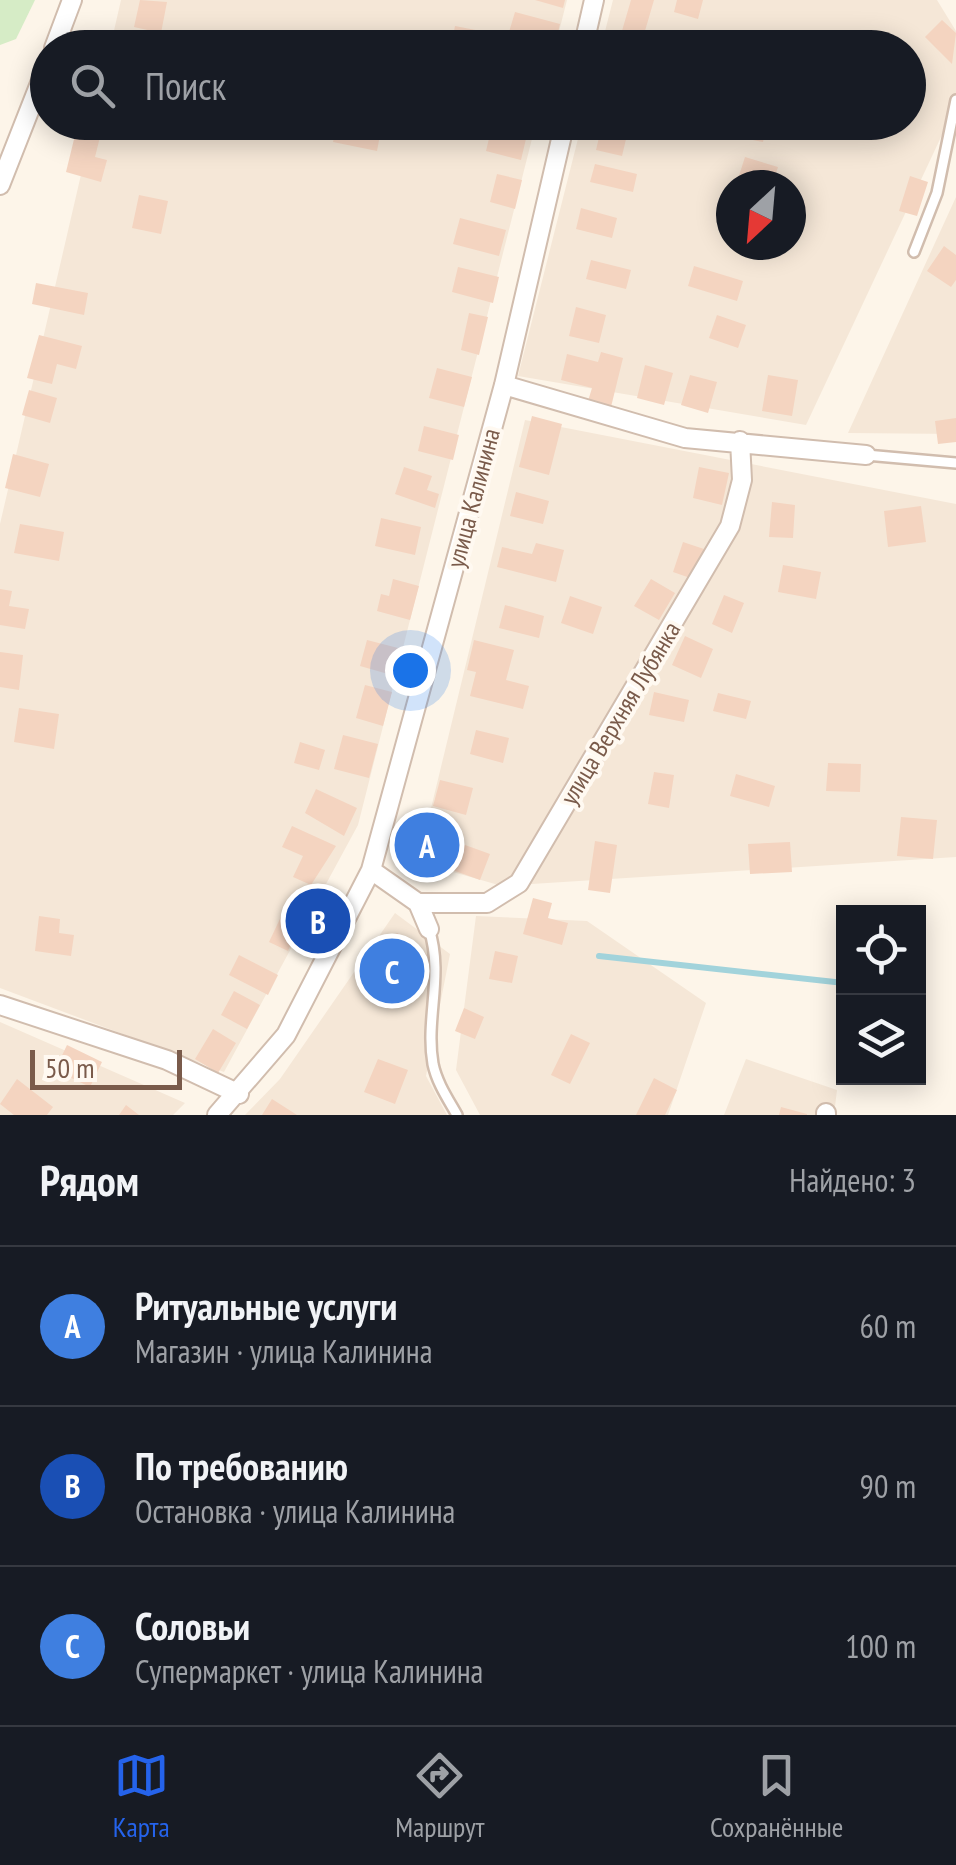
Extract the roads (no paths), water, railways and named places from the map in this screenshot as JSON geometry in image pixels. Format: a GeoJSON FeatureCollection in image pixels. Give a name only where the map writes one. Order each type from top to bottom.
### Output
{"type":"FeatureCollection","features":[{"type":"Feature","properties":{"kind":"street"},"geometry":{"type":"LineString","coordinates":[[61,30],[72,0]]}},
{"type":"Feature","properties":{"kind":"street"},"geometry":{"type":"LineString","coordinates":[[587,30],[594,0]]}},
{"type":"Feature","properties":{"kind":"street"},"geometry":{"type":"LineString","coordinates":[[0,185],[30,109]]}},
{"type":"Feature","properties":{"kind":"street","name":"улица Калинина"},"geometry":{"type":"LineString","coordinates":[[217,1115],[286,1035],[371,870],[504,384],[561,140]]}},
{"type":"Feature","properties":{"kind":"street"},"geometry":{"type":"LineString","coordinates":[[504,384],[686,438],[866,454]]}},
{"type":"Feature","properties":{"kind":"street","name":"улица Верхняя Лубянка"},"geometry":{"type":"LineString","coordinates":[[418,903],[487,903],[519,883],[730,526],[742,480],[740,441]]}},
{"type":"Feature","properties":{"kind":"street"},"geometry":{"type":"LineString","coordinates":[[371,870],[418,903],[429,929]]}},
{"type":"Feature","properties":{"kind":"street"},"geometry":{"type":"LineString","coordinates":[[0,1005],[166,1060],[239,1094]]}},
{"type":"Feature","properties":{"kind":"lane"},"geometry":{"type":"LineString","coordinates":[[914,252],[937,193],[956,100]]}},
{"type":"Feature","properties":{"kind":"lane"},"geometry":{"type":"LineString","coordinates":[[866,454],[956,463]]}},
{"type":"Feature","properties":{"kind":"lane"},"geometry":{"type":"LineString","coordinates":[[429,929],[436,951],[431,1042],[434,1068],[458,1115]]}},
{"type":"Feature","properties":{"kind":"waterway"},"geometry":{"type":"LineString","coordinates":[[599,956],[836,982]]}},
{"type":"Feature","properties":{"kind":"place","name":"Ритуальные услуги"},"geometry":{"type":"Point","coordinates":[427,845]}},
{"type":"Feature","properties":{"kind":"place","name":"По требованию"},"geometry":{"type":"Point","coordinates":[318,921]}},
{"type":"Feature","properties":{"kind":"place","name":"Соловьи"},"geometry":{"type":"Point","coordinates":[392,971]}}]}
